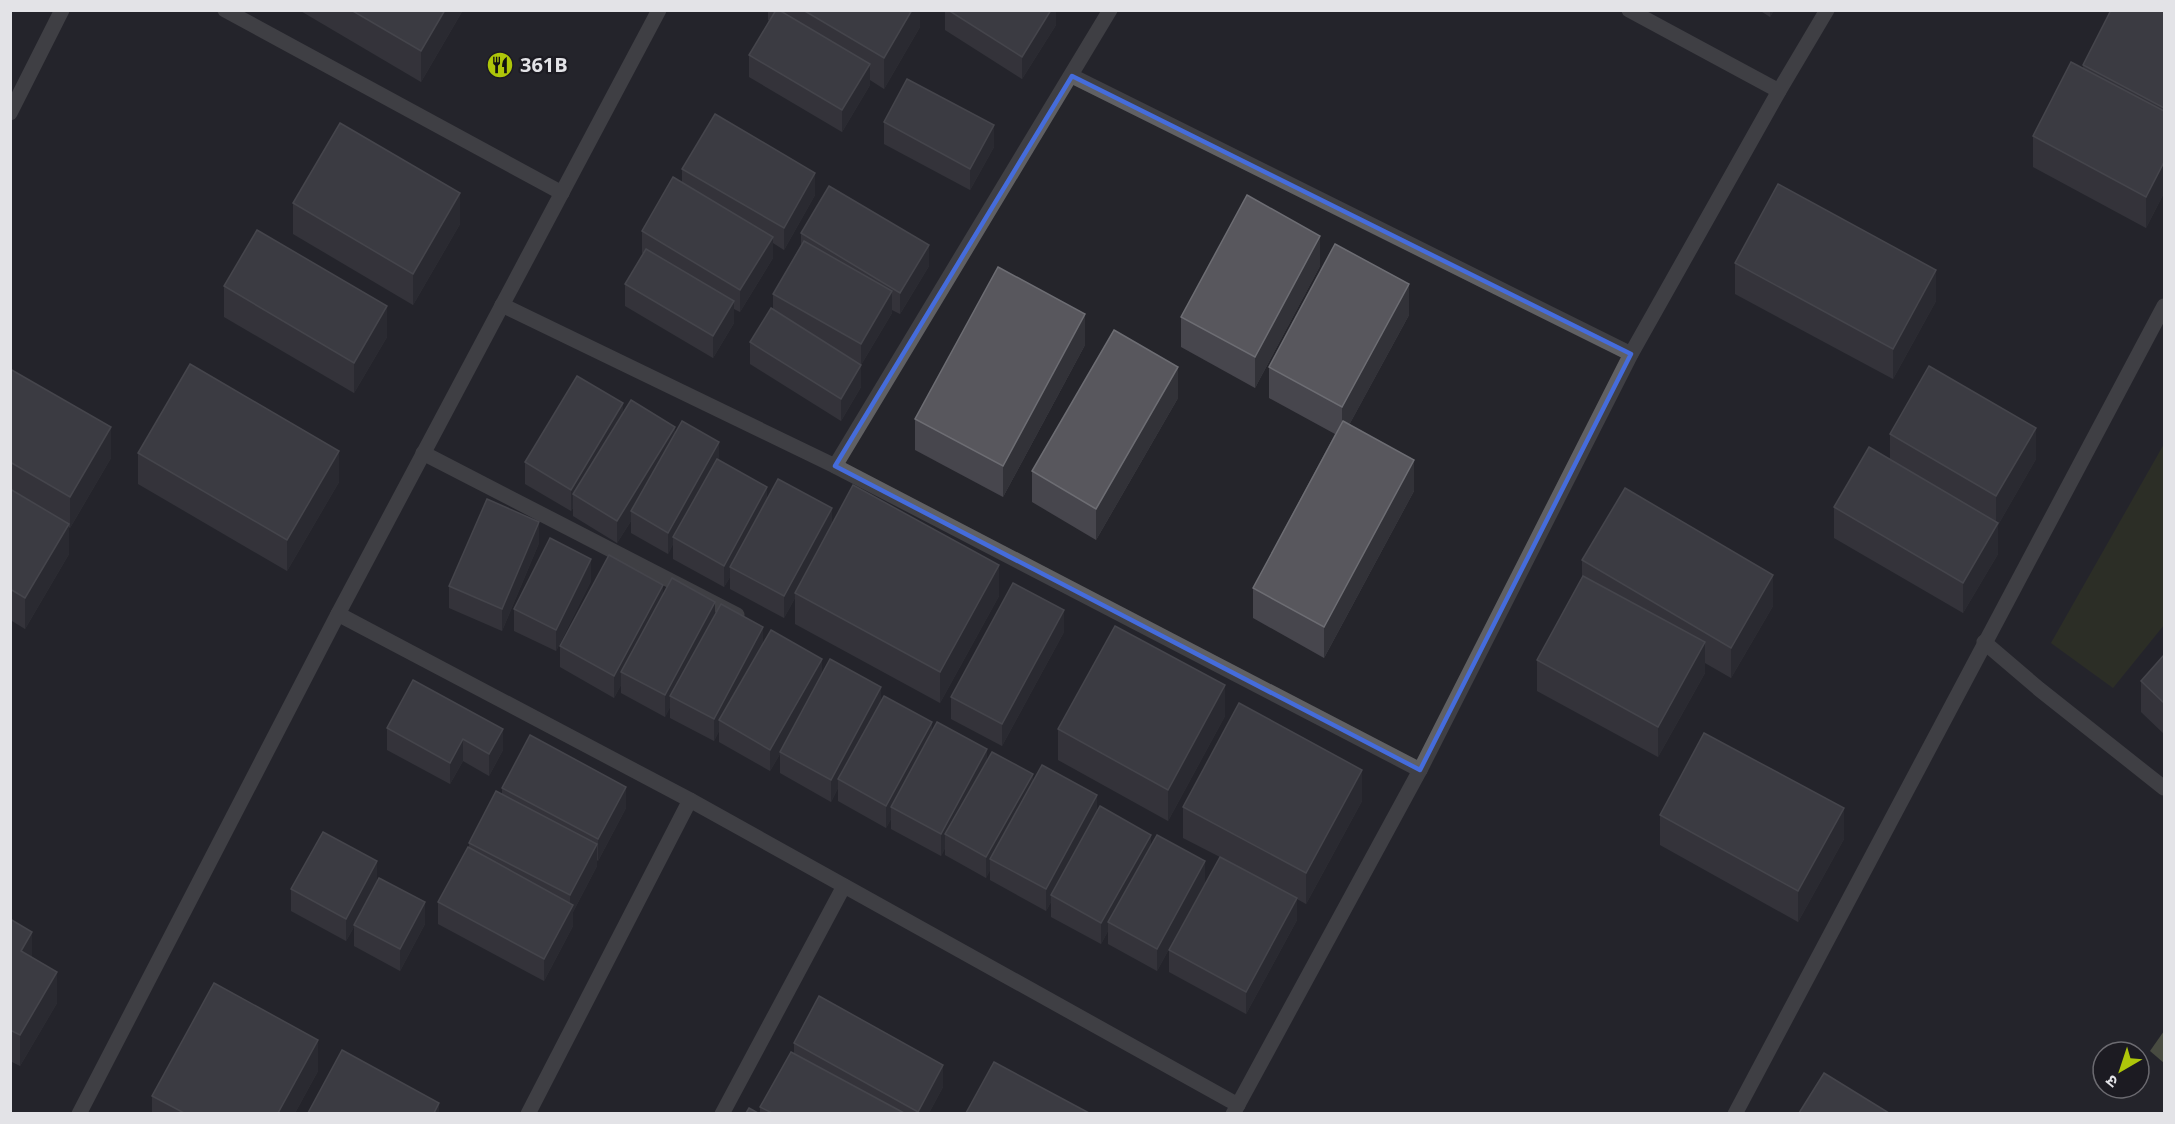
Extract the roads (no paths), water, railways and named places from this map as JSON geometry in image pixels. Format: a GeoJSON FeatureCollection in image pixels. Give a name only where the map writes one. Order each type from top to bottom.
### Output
{"type":"FeatureCollection","features":[{"type":"Feature","properties":{"kind":"street"},"geometry":{"type":"LineString","coordinates":[[10,113],[62,10]]}},
{"type":"Feature","properties":{"kind":"street"},"geometry":{"type":"LineString","coordinates":[[225,10],[562,193]]}},
{"type":"Feature","properties":{"kind":"street"},"geometry":{"type":"LineString","coordinates":[[79,1113],[338,614],[659,10]]}},
{"type":"Feature","properties":{"kind":"street"},"geometry":{"type":"LineString","coordinates":[[835,466],[1110,10]]}},
{"type":"Feature","properties":{"kind":"street"},"geometry":{"type":"LineString","coordinates":[[1629,10],[1779,91]]}},
{"type":"Feature","properties":{"kind":"street"},"geometry":{"type":"LineString","coordinates":[[338,614],[690,800],[1235,1109],[1420,770],[1631,354],[1827,10]]}},
{"type":"Feature","properties":{"kind":"street"},"geometry":{"type":"LineString","coordinates":[[1072,76],[1631,354]]}},
{"type":"Feature","properties":{"kind":"street"},"geometry":{"type":"LineString","coordinates":[[502,305],[835,466],[1420,770]]}},
{"type":"Feature","properties":{"kind":"street"},"geometry":{"type":"LineString","coordinates":[[1735,1113],[2164,306]]}},
{"type":"Feature","properties":{"kind":"street"},"geometry":{"type":"LineString","coordinates":[[423,453],[750,622]]}},
{"type":"Feature","properties":{"kind":"street"},"geometry":{"type":"LineString","coordinates":[[1984,642],[2039,689],[2164,788]]}},
{"type":"Feature","properties":{"kind":"street"},"geometry":{"type":"LineString","coordinates":[[528,1113],[690,800]]}},
{"type":"Feature","properties":{"kind":"street"},"geometry":{"type":"LineString","coordinates":[[722,1113],[844,886]]}},
{"type":"Feature","properties":{"kind":"place","name":"361B"},"geometry":{"type":"Point","coordinates":[500,65]}}]}
